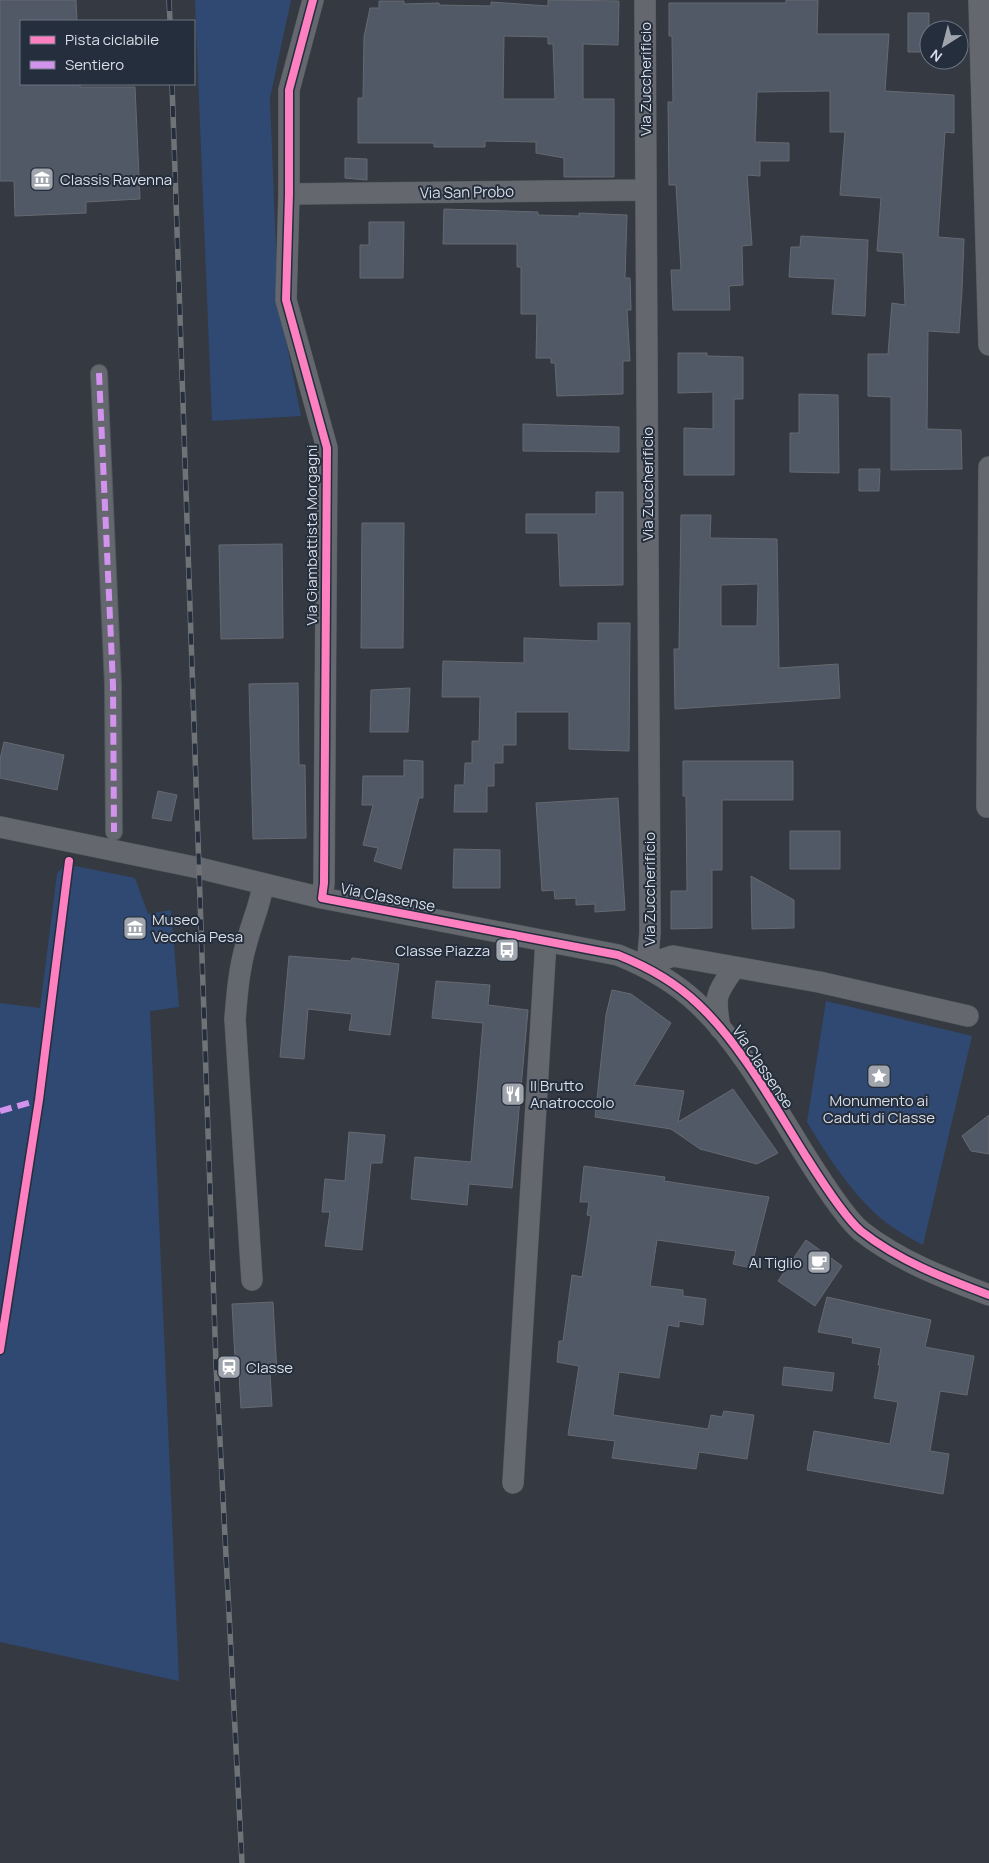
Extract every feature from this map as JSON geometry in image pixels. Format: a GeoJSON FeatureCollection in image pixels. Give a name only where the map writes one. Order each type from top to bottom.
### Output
{"type":"FeatureCollection","features":[{"type":"Feature","properties":{"kind":"street","name":"Via Giambattista Morgagni"},"geometry":{"type":"LineString","coordinates":[[313,0],[289,90],[286,300],[327,448],[324,883],[322,898]]}},
{"type":"Feature","properties":{"kind":"street","name":"Via Zuccherificio"},"geometry":{"type":"LineString","coordinates":[[645,0],[650,923],[647,967]]}},
{"type":"Feature","properties":{"kind":"street"},"geometry":{"type":"LineString","coordinates":[[979,0],[989,345]]}},
{"type":"Feature","properties":{"kind":"street","name":"Via San Probo"},"geometry":{"type":"LineString","coordinates":[[289,194],[645,190]]}},
{"type":"Feature","properties":{"kind":"street"},"geometry":{"type":"LineString","coordinates":[[99,373],[113,685],[114,832]]}},
{"type":"Feature","properties":{"kind":"street"},"geometry":{"type":"LineString","coordinates":[[987,807],[989,467]]}},
{"type":"Feature","properties":{"kind":"street","name":"Via Classense"},"geometry":{"type":"LineString","coordinates":[[0,827],[199,868],[322,898],[618,955],[647,967],[698,1004],[720,1028],[756,1078],[822,1182],[860,1230],[924,1270],[989,1295]]}},
{"type":"Feature","properties":{"kind":"street"},"geometry":{"type":"LineString","coordinates":[[252,1280],[235,1019],[239,976],[246,944],[260,904],[263,885]]}},
{"type":"Feature","properties":{"kind":"street"},"geometry":{"type":"LineString","coordinates":[[513,1483],[546,941]]}},
{"type":"Feature","properties":{"kind":"street"},"geometry":{"type":"LineString","coordinates":[[647,967],[673,956],[819,982],[968,1016]]}},
{"type":"Feature","properties":{"kind":"street"},"geometry":{"type":"LineString","coordinates":[[720,1028],[715,1003],[718,991],[735,967]]}},
{"type":"Feature","properties":{"kind":"shaded area"},"geometry":{"type":"Polygon","coordinates":[[[195,0],[291,0],[270,98],[278,300],[301,416],[212,421],[195,0]]]}},
{"type":"Feature","properties":{"kind":"shaded area"},"geometry":{"type":"Polygon","coordinates":[[[65,864],[135,878],[148,914],[171,910],[179,1007],[150,1011],[179,1681],[0,1642],[0,1003],[40,1008],[57,874],[65,864]]]}},
{"type":"Feature","properties":{"kind":"shaded area"},"geometry":{"type":"Polygon","coordinates":[[[826,1001],[972,1036],[923,1245],[889,1224],[867,1206],[839,1172],[807,1122],[826,1001]]]}},
{"type":"Feature","properties":{"kind":"building"},"geometry":{"type":"Polygon","coordinates":[[[0,0],[76,0],[77,20],[20,20],[20,85],[135,87],[140,199],[86,202],[86,213],[15,216],[14,181],[0,181],[0,0]]]}},
{"type":"Feature","properties":{"kind":"building"},"geometry":{"type":"Polygon","coordinates":[[[548,0],[619,1],[618,45],[583,44],[583,99],[614,99],[614,177],[564,177],[564,158],[536,153],[536,142],[485,141],[485,147],[434,147],[434,143],[358,143],[358,98],[363,98],[364,37],[370,8],[379,8],[379,1],[404,1],[404,4],[439,3],[439,5],[491,6],[491,2],[548,6],[548,0]],[[504,36],[503,99],[555,99],[553,44],[548,44],[548,37],[504,36]]]}},
{"type":"Feature","properties":{"kind":"building"},"geometry":{"type":"Polygon","coordinates":[[[786,0],[818,0],[817,34],[889,34],[885,91],[954,95],[954,133],[945,132],[938,237],[964,239],[959,333],[928,331],[927,429],[961,430],[962,469],[891,470],[891,397],[868,396],[868,354],[888,354],[892,303],[905,305],[903,253],[877,251],[881,198],[840,195],[845,132],[830,132],[830,91],[757,92],[755,142],[789,143],[789,161],[760,161],[760,176],[747,175],[752,245],[742,246],[743,285],[729,286],[730,310],[673,310],[671,270],[681,270],[676,185],[669,185],[668,102],[673,102],[672,36],[669,36],[669,3],[786,3],[786,0]]]}},
{"type":"Feature","properties":{"kind":"building"},"geometry":{"type":"Polygon","coordinates":[[[908,13],[929,13],[929,20],[919,20],[919,52],[908,52],[908,13]]]}},
{"type":"Feature","properties":{"kind":"building"},"geometry":{"type":"Polygon","coordinates":[[[345,158],[367,159],[367,180],[345,178],[345,158]]]}},
{"type":"Feature","properties":{"kind":"building"},"geometry":{"type":"Polygon","coordinates":[[[444,209],[538,212],[538,215],[579,216],[579,213],[627,215],[625,278],[630,278],[631,310],[627,310],[630,361],[623,361],[623,394],[557,396],[555,363],[551,363],[551,358],[536,358],[537,314],[521,314],[521,267],[517,267],[517,244],[443,244],[444,209]]]}},
{"type":"Feature","properties":{"kind":"building"},"geometry":{"type":"Polygon","coordinates":[[[369,222],[404,222],[403,278],[360,278],[360,245],[369,245],[369,222]]]}},
{"type":"Feature","properties":{"kind":"building"},"geometry":{"type":"Polygon","coordinates":[[[801,236],[868,240],[865,316],[832,314],[835,279],[789,277],[791,247],[800,247],[801,236]]]}},
{"type":"Feature","properties":{"kind":"building"},"geometry":{"type":"Polygon","coordinates":[[[678,353],[707,353],[707,356],[743,357],[743,399],[734,399],[734,475],[684,475],[684,428],[713,429],[713,392],[678,393],[678,353]]]}},
{"type":"Feature","properties":{"kind":"building"},"geometry":{"type":"Polygon","coordinates":[[[799,394],[838,395],[839,473],[790,472],[790,433],[799,433],[799,394]]]}},
{"type":"Feature","properties":{"kind":"building"},"geometry":{"type":"Polygon","coordinates":[[[523,424],[619,427],[619,452],[523,451],[523,424]]]}},
{"type":"Feature","properties":{"kind":"building"},"geometry":{"type":"Polygon","coordinates":[[[859,469],[880,469],[879,491],[859,491],[859,469]]]}},
{"type":"Feature","properties":{"kind":"building"},"geometry":{"type":"Polygon","coordinates":[[[596,492],[623,492],[623,585],[560,586],[558,533],[526,533],[526,514],[596,514],[596,492]]]}},
{"type":"Feature","properties":{"kind":"building"},"geometry":{"type":"Polygon","coordinates":[[[681,515],[711,515],[710,538],[777,539],[779,668],[838,664],[840,698],[675,709],[674,649],[679,649],[681,515]],[[758,584],[721,585],[721,626],[757,626],[758,584]]]}},
{"type":"Feature","properties":{"kind":"building"},"geometry":{"type":"Polygon","coordinates":[[[362,523],[404,523],[403,648],[361,648],[362,523]]]}},
{"type":"Feature","properties":{"kind":"building"},"geometry":{"type":"Polygon","coordinates":[[[282,544],[283,638],[221,639],[219,545],[282,544]]]}},
{"type":"Feature","properties":{"kind":"building"},"geometry":{"type":"Polygon","coordinates":[[[598,623],[630,623],[629,751],[569,749],[569,712],[516,712],[516,745],[503,745],[503,763],[494,763],[494,786],[487,786],[487,812],[454,812],[455,785],[464,785],[465,763],[472,763],[472,741],[479,741],[480,697],[442,697],[443,661],[524,663],[524,638],[598,641],[598,623]]]}},
{"type":"Feature","properties":{"kind":"building"},"geometry":{"type":"Polygon","coordinates":[[[298,683],[299,765],[305,765],[306,838],[253,839],[249,684],[298,683]]]}},
{"type":"Feature","properties":{"kind":"building"},"geometry":{"type":"Polygon","coordinates":[[[410,688],[408,732],[370,732],[371,690],[410,688]]]}},
{"type":"Feature","properties":{"kind":"building"},"geometry":{"type":"Polygon","coordinates":[[[4,742],[64,755],[57,790],[0,778],[0,759],[4,742]]]}},
{"type":"Feature","properties":{"kind":"building"},"geometry":{"type":"Polygon","coordinates":[[[404,760],[423,761],[423,798],[419,798],[401,869],[374,861],[378,848],[363,845],[373,805],[362,805],[363,776],[404,776],[404,760]]]}},
{"type":"Feature","properties":{"kind":"building"},"geometry":{"type":"Polygon","coordinates":[[[683,761],[793,761],[793,800],[722,800],[722,870],[712,870],[712,928],[671,929],[671,891],[687,891],[686,796],[683,796],[683,761]]]}},
{"type":"Feature","properties":{"kind":"building"},"geometry":{"type":"Polygon","coordinates":[[[158,791],[177,795],[171,821],[152,818],[158,791]]]}},
{"type":"Feature","properties":{"kind":"building"},"geometry":{"type":"Polygon","coordinates":[[[618,798],[625,910],[595,912],[595,904],[576,905],[576,898],[555,899],[554,890],[542,891],[536,803],[618,798]]]}},
{"type":"Feature","properties":{"kind":"building"},"geometry":{"type":"Polygon","coordinates":[[[790,831],[840,831],[840,869],[790,869],[790,831]]]}},
{"type":"Feature","properties":{"kind":"building"},"geometry":{"type":"Polygon","coordinates":[[[454,849],[500,850],[500,888],[453,888],[454,849]]]}},
{"type":"Feature","properties":{"kind":"building"},"geometry":{"type":"Polygon","coordinates":[[[751,876],[794,900],[794,928],[752,929],[751,876]]]}},
{"type":"Feature","properties":{"kind":"building"},"geometry":{"type":"Polygon","coordinates":[[[289,956],[351,961],[352,958],[399,964],[390,1035],[349,1030],[352,1014],[308,1009],[304,1059],[280,1057],[289,956]]]}},
{"type":"Feature","properties":{"kind":"building"},"geometry":{"type":"Polygon","coordinates":[[[436,981],[490,985],[488,1005],[528,1010],[512,1188],[469,1184],[467,1205],[411,1199],[415,1157],[471,1162],[483,1023],[432,1018],[436,981]]]}},
{"type":"Feature","properties":{"kind":"building"},"geometry":{"type":"Polygon","coordinates":[[[612,990],[631,994],[671,1023],[634,1085],[684,1091],[678,1122],[733,1089],[778,1153],[757,1164],[700,1149],[671,1129],[595,1117],[606,1015],[612,990]]]}},
{"type":"Feature","properties":{"kind":"building"},"geometry":{"type":"Polygon","coordinates":[[[989,1115],[989,1154],[971,1151],[962,1136],[989,1115]]]}},
{"type":"Feature","properties":{"kind":"building"},"geometry":{"type":"Polygon","coordinates":[[[349,1132],[385,1135],[382,1163],[371,1163],[362,1250],[325,1246],[330,1212],[322,1212],[325,1179],[345,1181],[349,1132]]]}},
{"type":"Feature","properties":{"kind":"building"},"geometry":{"type":"Polygon","coordinates":[[[584,1166],[665,1177],[664,1181],[769,1197],[751,1268],[733,1264],[736,1251],[657,1240],[650,1286],[683,1290],[683,1296],[706,1299],[703,1325],[679,1321],[679,1327],[668,1325],[659,1378],[619,1372],[613,1415],[708,1429],[711,1415],[722,1417],[724,1411],[754,1415],[747,1459],[699,1452],[696,1469],[612,1458],[615,1441],[568,1435],[579,1366],[557,1362],[559,1341],[563,1341],[572,1275],[582,1277],[591,1216],[587,1215],[589,1202],[580,1202],[584,1166]]]}},
{"type":"Feature","properties":{"kind":"building"},"geometry":{"type":"Polygon","coordinates":[[[806,1240],[842,1266],[815,1306],[778,1281],[806,1240]]]}},
{"type":"Feature","properties":{"kind":"building"},"geometry":{"type":"Polygon","coordinates":[[[827,1297],[931,1320],[925,1347],[974,1356],[967,1395],[940,1391],[930,1451],[949,1454],[943,1494],[807,1470],[814,1431],[890,1444],[898,1402],[874,1398],[881,1348],[852,1343],[853,1338],[818,1332],[827,1297]]]}},
{"type":"Feature","properties":{"kind":"building"},"geometry":{"type":"Polygon","coordinates":[[[273,1302],[277,1374],[270,1374],[272,1406],[241,1408],[239,1375],[236,1375],[232,1304],[273,1302]]]}},
{"type":"Feature","properties":{"kind":"building"},"geometry":{"type":"Polygon","coordinates":[[[784,1367],[834,1373],[832,1391],[782,1385],[784,1367]]]}},
{"type":"Feature","properties":{"kind":"railway"},"geometry":{"type":"LineString","coordinates":[[169,0],[170,20]]}},
{"type":"Feature","properties":{"kind":"railway"},"geometry":{"type":"LineString","coordinates":[[172,85],[216,1364],[242,1863]]}},
{"type":"Feature","properties":{"kind":"marked path"},"geometry":{"type":"LineString","coordinates":[[99,373],[113,685],[114,832]]}},
{"type":"Feature","properties":{"kind":"marked path"},"geometry":{"type":"LineString","coordinates":[[0,1111],[39,1100]]}},
{"type":"Feature","properties":{"kind":"cycle path"},"geometry":{"type":"LineString","coordinates":[[313,0],[289,90],[286,300],[327,448],[324,883],[322,898],[618,955],[661,976],[698,1004],[729,1038],[757,1078],[825,1186],[861,1231],[906,1260],[989,1295]]}},
{"type":"Feature","properties":{"kind":"cycle path"},"geometry":{"type":"LineString","coordinates":[[0,1350],[39,1100],[69,861]]}},
{"type":"Feature","properties":{"kind":"place","name":"Classis Ravenna"},"geometry":{"type":"Point","coordinates":[42,179]}},
{"type":"Feature","properties":{"kind":"place","name":"Museo Vecchia Pesa"},"geometry":{"type":"Point","coordinates":[135,928]}},
{"type":"Feature","properties":{"kind":"place","name":"Classe Piazza"},"geometry":{"type":"Point","coordinates":[507,950]}},
{"type":"Feature","properties":{"kind":"place","name":"Monumento ai Caduti di Classe"},"geometry":{"type":"Point","coordinates":[879,1076]}},
{"type":"Feature","properties":{"kind":"place","name":"Il Brutto Anatroccolo"},"geometry":{"type":"Point","coordinates":[513,1094]}},
{"type":"Feature","properties":{"kind":"place","name":"Al Tiglio"},"geometry":{"type":"Point","coordinates":[819,1262]}},
{"type":"Feature","properties":{"kind":"place","name":"Classe"},"geometry":{"type":"Point","coordinates":[229,1367]}}]}
